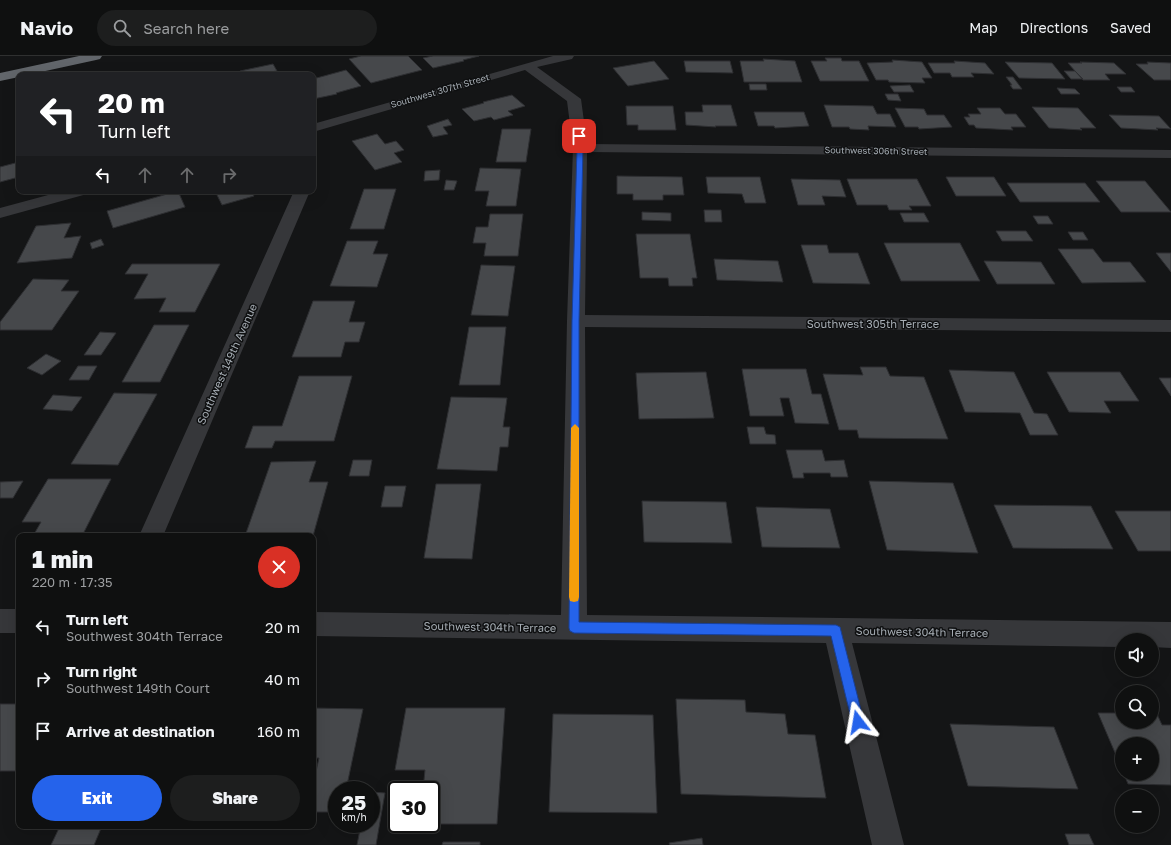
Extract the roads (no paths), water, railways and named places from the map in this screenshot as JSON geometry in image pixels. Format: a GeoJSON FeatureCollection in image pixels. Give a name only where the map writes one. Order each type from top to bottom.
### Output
{"type":"FeatureCollection","features":[{"type":"Feature","properties":{"kind":"highway"},"geometry":{"type":"LineString","coordinates":[[23,72],[96,56]]}},
{"type":"Feature","properties":{"kind":"highway"},"geometry":{"type":"LineString","coordinates":[[0,77],[16,74]]}},
{"type":"Feature","properties":{"kind":"street","name":"Southwest 307th Street"},"geometry":{"type":"LineString","coordinates":[[316,127],[526,66],[568,56]]}},
{"type":"Feature","properties":{"kind":"street"},"geometry":{"type":"LineString","coordinates":[[526,66],[574,99],[580,148],[576,321],[574,628]]}},
{"type":"Feature","properties":{"kind":"street","name":"Southwest 306th Street"},"geometry":{"type":"LineString","coordinates":[[580,148],[1171,154]]}},
{"type":"Feature","properties":{"kind":"street"},"geometry":{"type":"LineString","coordinates":[[0,213],[70,194]]}},
{"type":"Feature","properties":{"kind":"street","name":"Southwest 149th Avenue"},"geometry":{"type":"LineString","coordinates":[[152,533],[301,194]]}},
{"type":"Feature","properties":{"kind":"street","name":"Southwest 305th Terrace"},"geometry":{"type":"LineString","coordinates":[[576,321],[1171,326]]}},
{"type":"Feature","properties":{"kind":"street"},"geometry":{"type":"LineString","coordinates":[[0,621],[16,621]]}},
{"type":"Feature","properties":{"kind":"street","name":"Southwest 304th Terrace"},"geometry":{"type":"LineString","coordinates":[[316,624],[1171,634]]}},
{"type":"Feature","properties":{"kind":"street"},"geometry":{"type":"LineString","coordinates":[[836,631],[888,845]]}}]}
